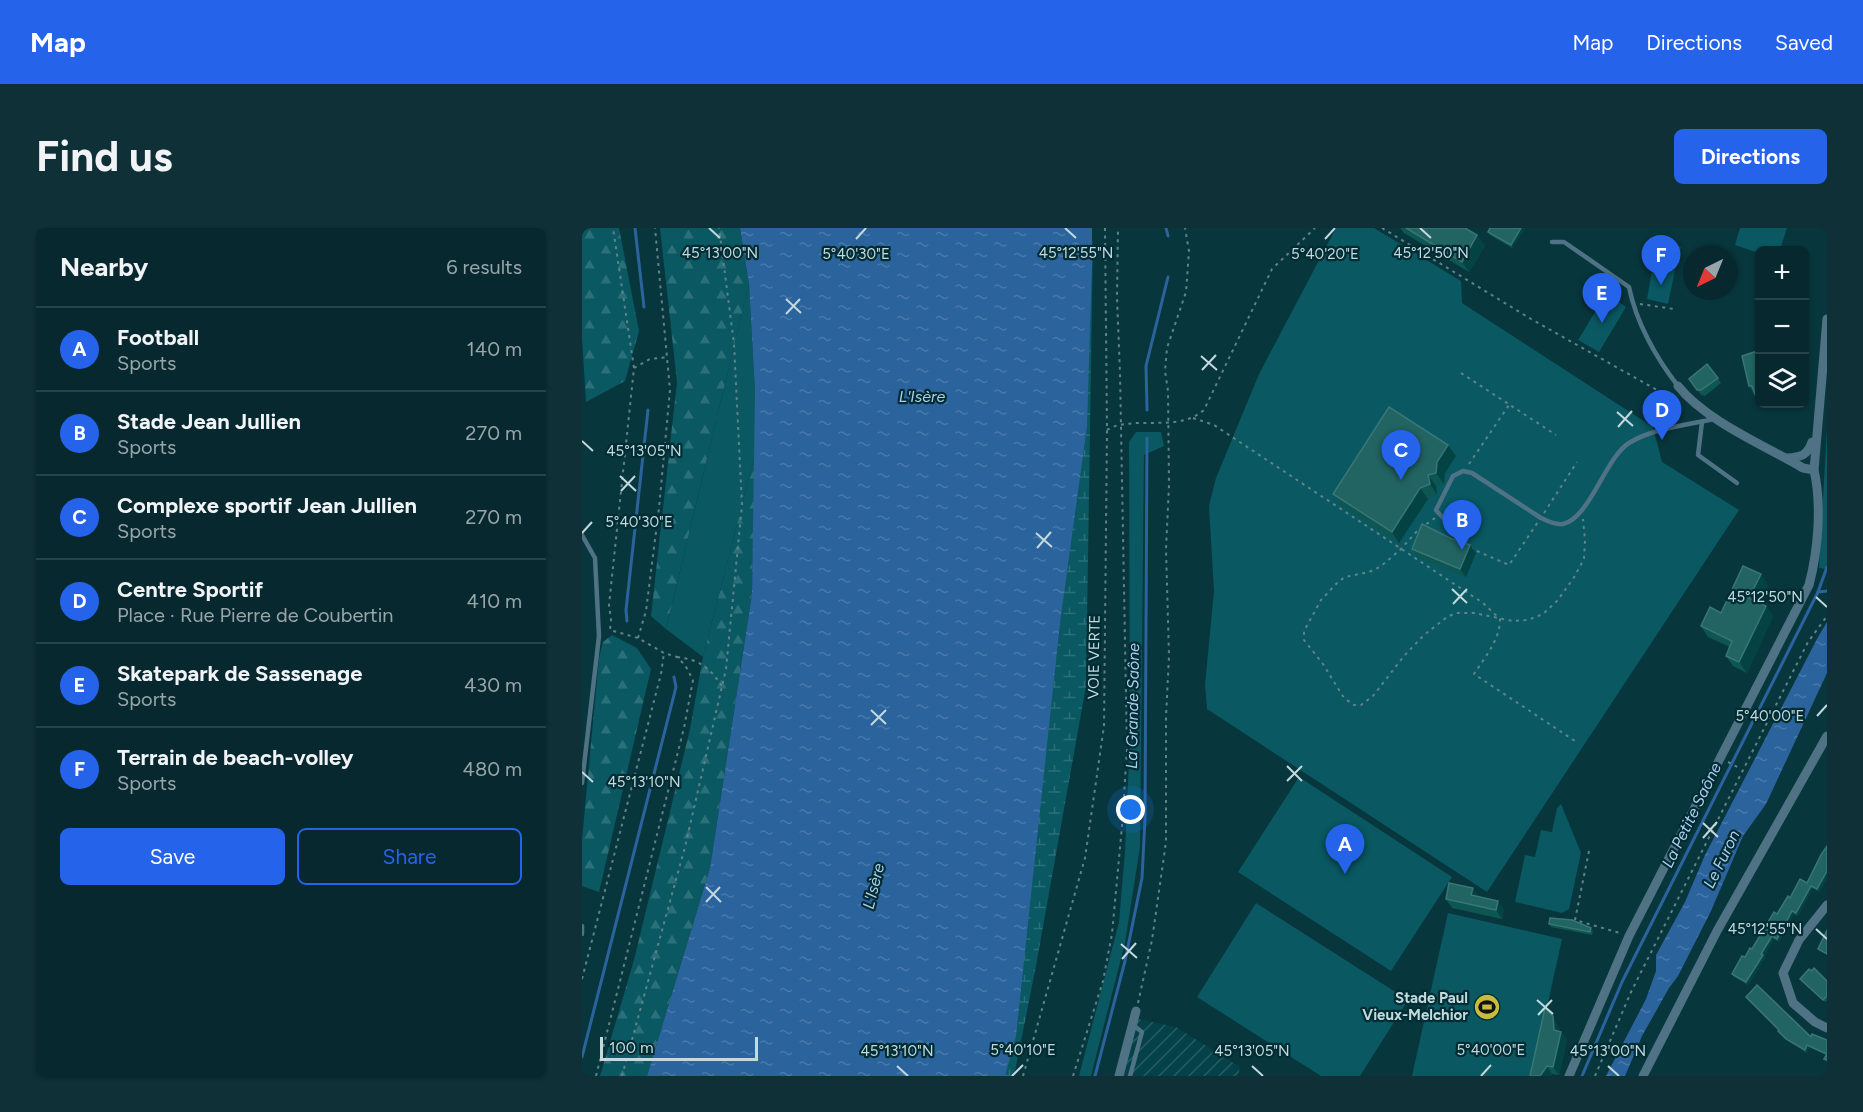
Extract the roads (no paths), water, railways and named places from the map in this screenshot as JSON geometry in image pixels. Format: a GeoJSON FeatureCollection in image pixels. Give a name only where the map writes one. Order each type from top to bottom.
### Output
{"type":"FeatureCollection","features":[{"type":"Feature","properties":{"kind":"street"},"geometry":{"type":"LineString","coordinates":[[1569,1076],[1629,936],[1809,585],[1817,547],[1817,492],[1814,470],[1827,319]]}},
{"type":"Feature","properties":{"kind":"street"},"geometry":{"type":"LineString","coordinates":[[1678,386],[1697,406],[1717,419],[1803,468],[1814,470]]}},
{"type":"Feature","properties":{"kind":"street"},"geometry":{"type":"LineString","coordinates":[[1787,458],[1801,457],[1809,451],[1816,430]]}},
{"type":"Feature","properties":{"kind":"street"},"geometry":{"type":"LineString","coordinates":[[1643,1076],[1717,931],[1827,736]]}},
{"type":"Feature","properties":{"kind":"street"},"geometry":{"type":"LineString","coordinates":[[1827,905],[1799,940],[1783,973],[1793,1003],[1815,1022],[1827,1028]]}},
{"type":"Feature","properties":{"kind":"street"},"geometry":{"type":"LineString","coordinates":[[1119,1076],[1136,1011]]}},
{"type":"Feature","properties":{"kind":"lane"},"geometry":{"type":"LineString","coordinates":[[1552,242],[1564,242],[1629,287],[1635,306],[1661,362],[1678,386]]}},
{"type":"Feature","properties":{"kind":"lane"},"geometry":{"type":"LineString","coordinates":[[1457,542],[1457,534],[1453,527],[1438,513],[1436,506],[1453,476],[1463,471],[1472,473],[1541,518],[1562,524],[1573,519],[1582,510],[1614,459],[1627,444],[1644,436],[1717,419]]}},
{"type":"Feature","properties":{"kind":"lane"},"geometry":{"type":"LineString","coordinates":[[1702,422],[1698,456],[1737,483]]}},
{"type":"Feature","properties":{"kind":"lane"},"geometry":{"type":"LineString","coordinates":[[582,535],[595,558],[599,636],[582,783]]}},
{"type":"Feature","properties":{"kind":"lane"},"geometry":{"type":"LineString","coordinates":[[582,926],[582,934]]}},
{"type":"Feature","properties":{"kind":"lane"},"geometry":{"type":"LineString","coordinates":[[1130,1076],[1142,1032],[1133,1025]]}},
{"type":"Feature","properties":{"kind":"water","name":"L'Isère"},"geometry":{"type":"Polygon","coordinates":[[[740,228],[1092,228],[1087,426],[1060,623],[1016,1036],[1005,1076],[647,1076],[710,868],[752,594],[755,392],[749,284],[740,228]]]}},
{"type":"Feature","properties":{"kind":"water","name":"Le Furon"},"geometry":{"type":"Polygon","coordinates":[[[1827,622],[1827,673],[1766,804],[1743,836],[1711,911],[1678,976],[1642,1036],[1625,1076],[1606,1076],[1646,999],[1656,971],[1656,955],[1685,902],[1705,855],[1827,622]]]}},
{"type":"Feature","properties":{"kind":"waterway"},"geometry":{"type":"LineString","coordinates":[[635,228],[644,307]]}},
{"type":"Feature","properties":{"kind":"waterway","name":"La Grande Saône"},"geometry":{"type":"LineString","coordinates":[[1166,228],[1168,236]]}},
{"type":"Feature","properties":{"kind":"waterway","name":"La Grande Saône"},"geometry":{"type":"LineString","coordinates":[[1147,410],[1146,366],[1168,277]]}},
{"type":"Feature","properties":{"kind":"waterway"},"geometry":{"type":"LineString","coordinates":[[627,621],[626,610],[648,410]]}},
{"type":"Feature","properties":{"kind":"waterway","name":"La Grande Saône"},"geometry":{"type":"LineString","coordinates":[[1095,1076],[1125,961],[1142,878],[1145,819],[1147,438]]}},
{"type":"Feature","properties":{"kind":"waterway","name":"La Petite Saône"},"geometry":{"type":"LineString","coordinates":[[1582,1076],[1622,982],[1818,592],[1827,567]]}},
{"type":"Feature","properties":{"kind":"waterway"},"geometry":{"type":"LineString","coordinates":[[1818,592],[1827,591]]}},
{"type":"Feature","properties":{"kind":"waterway"},"geometry":{"type":"LineString","coordinates":[[582,1057],[676,687],[674,677]]}},
{"type":"Feature","properties":{"kind":"place","name":"Terrain de beach-volley"},"geometry":{"type":"Point","coordinates":[1661,285]}},
{"type":"Feature","properties":{"kind":"place","name":"Skatepark de Sassenage"},"geometry":{"type":"Point","coordinates":[1602,323]}},
{"type":"Feature","properties":{"kind":"place","name":"Centre Sportif"},"geometry":{"type":"Point","coordinates":[1662,440]}},
{"type":"Feature","properties":{"kind":"place","name":"Complexe sportif Jean Jullien"},"geometry":{"type":"Point","coordinates":[1401,480]}},
{"type":"Feature","properties":{"kind":"place","name":"Stade Jean Jullien"},"geometry":{"type":"Point","coordinates":[1462,550]}},
{"type":"Feature","properties":{"kind":"place","name":"Football"},"geometry":{"type":"Point","coordinates":[1345,874]}},
{"type":"Feature","properties":{"kind":"place","name":"Stade Paul Vieux-Melchior"},"geometry":{"type":"Point","coordinates":[1487,1007]}}]}
